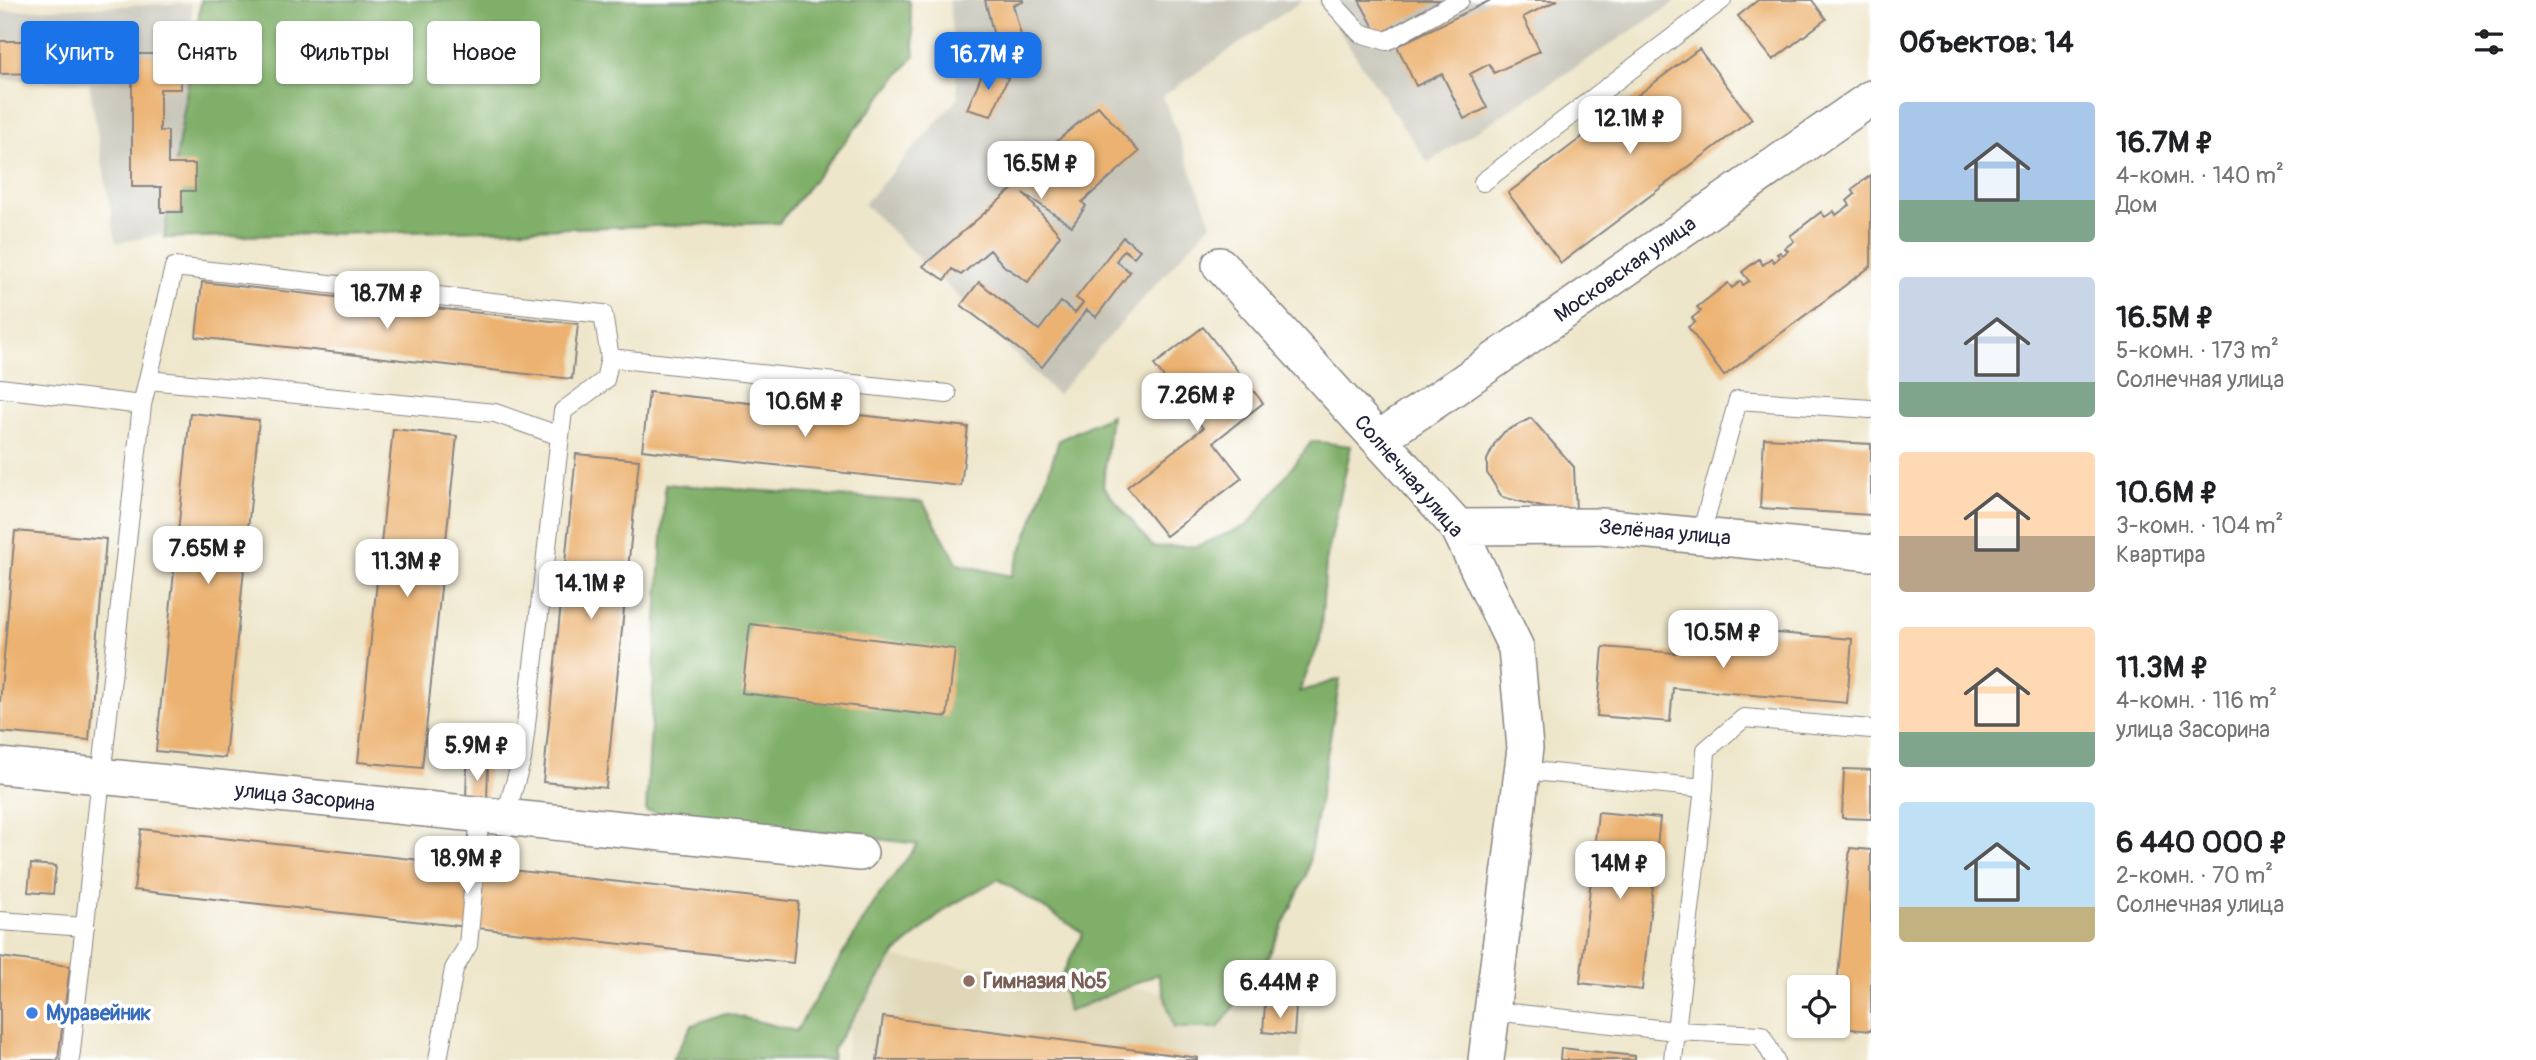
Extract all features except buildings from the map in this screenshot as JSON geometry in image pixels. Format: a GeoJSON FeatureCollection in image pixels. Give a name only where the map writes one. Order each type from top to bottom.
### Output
{"type":"FeatureCollection","features":[{"type":"Feature","properties":{"kind":"street","name":"Московская улица"},"geometry":{"type":"LineString","coordinates":[[1378,439],[1871,98]]}},
{"type":"Feature","properties":{"kind":"street","name":"Солнечная улица"},"geometry":{"type":"LineString","coordinates":[[1220,265],[1458,527],[1516,648],[1525,748],[1486,1060]]}},
{"type":"Feature","properties":{"kind":"street","name":"Зелёная улица"},"geometry":{"type":"LineString","coordinates":[[1458,527],[1601,526],[1871,553]]}},
{"type":"Feature","properties":{"kind":"street","name":"улица Засорина"},"geometry":{"type":"LineString","coordinates":[[0,766],[860,853]]}},
{"type":"Feature","properties":{"kind":"lane"},"geometry":{"type":"LineString","coordinates":[[1330,0],[1360,33],[1387,41],[1460,0]]}},
{"type":"Feature","properties":{"kind":"lane"},"geometry":{"type":"LineString","coordinates":[[1483,182],[1722,0]]}},
{"type":"Feature","properties":{"kind":"lane"},"geometry":{"type":"LineString","coordinates":[[71,1060],[142,405],[174,267],[603,314],[610,358],[605,380],[563,411],[522,759],[493,816],[468,945],[454,969],[438,1060]]}},
{"type":"Feature","properties":{"kind":"lane"},"geometry":{"type":"LineString","coordinates":[[610,358],[947,394]]}},
{"type":"Feature","properties":{"kind":"lane"},"geometry":{"type":"LineString","coordinates":[[148,380],[495,412],[560,436]]}},
{"type":"Feature","properties":{"kind":"lane"},"geometry":{"type":"LineString","coordinates":[[0,388],[142,405]]}},
{"type":"Feature","properties":{"kind":"lane"},"geometry":{"type":"LineString","coordinates":[[1701,534],[1738,400],[1871,409]]}},
{"type":"Feature","properties":{"kind":"lane"},"geometry":{"type":"LineString","coordinates":[[1673,1060],[1706,750],[1744,718],[1871,729]]}},
{"type":"Feature","properties":{"kind":"lane"},"geometry":{"type":"LineString","coordinates":[[1522,770],[1704,788]]}},
{"type":"Feature","properties":{"kind":"lane"},"geometry":{"type":"LineString","coordinates":[[0,921],[85,927]]}},
{"type":"Feature","properties":{"kind":"lane"},"geometry":{"type":"LineString","coordinates":[[1492,1010],[1676,1031],[1761,1035]]}},
{"type":"Feature","properties":{"kind":"lane"},"geometry":{"type":"LineString","coordinates":[[1759,1060],[1761,1035]]}},
{"type":"Feature","properties":{"kind":"lane"},"geometry":{"type":"LineString","coordinates":[[1761,1035],[1775,1060]]}},
{"type":"Feature","properties":{"kind":"shaded area"},"geometry":{"type":"Polygon","coordinates":[[[949,0],[1303,0],[1163,96],[1211,223],[1057,395],[864,204],[958,98],[949,0]]]}},
{"type":"Feature","properties":{"kind":"shaded area"},"geometry":{"type":"Polygon","coordinates":[[[1318,0],[1679,0],[1428,163],[1318,0]]]}},
{"type":"Feature","properties":{"kind":"shaded area"},"geometry":{"type":"Polygon","coordinates":[[[191,3],[193,21],[153,21],[153,84],[200,84],[215,224],[116,243],[89,84],[139,84],[139,21],[21,21],[21,80],[0,79],[0,11],[191,3]]]}},
{"type":"Feature","properties":{"kind":"shaded area","name":"Гимназия №5"},"geometry":{"type":"Polygon","coordinates":[[[858,953],[1306,1010],[1300,1060],[845,1060],[858,953]]]}},
{"type":"Feature","properties":{"kind":"green space"},"geometry":{"type":"Polygon","coordinates":[[[201,0],[909,0],[915,55],[779,223],[164,238],[188,84],[262,84],[262,21],[198,21],[201,0]]]}},
{"type":"Feature","properties":{"kind":"green space"},"geometry":{"type":"Polygon","coordinates":[[[1111,415],[1103,486],[1153,547],[1197,546],[1248,525],[1312,441],[1351,446],[1326,562],[1320,641],[1299,692],[1340,679],[1307,873],[1264,966],[1218,1028],[1174,1028],[1158,974],[1068,1012],[1061,977],[1083,933],[998,879],[947,908],[894,955],[833,1049],[832,1060],[672,1060],[692,1025],[725,1013],[796,1031],[877,898],[918,844],[646,811],[665,484],[923,502],[958,564],[1011,576],[1059,440],[1111,415]]]}},
{"type":"Feature","properties":{"kind":"place","name":"Гимназия №5"},"geometry":{"type":"Point","coordinates":[969,981]}},
{"type":"Feature","properties":{"kind":"place","name":"Муравейник"},"geometry":{"type":"Point","coordinates":[32,1013]}}]}
